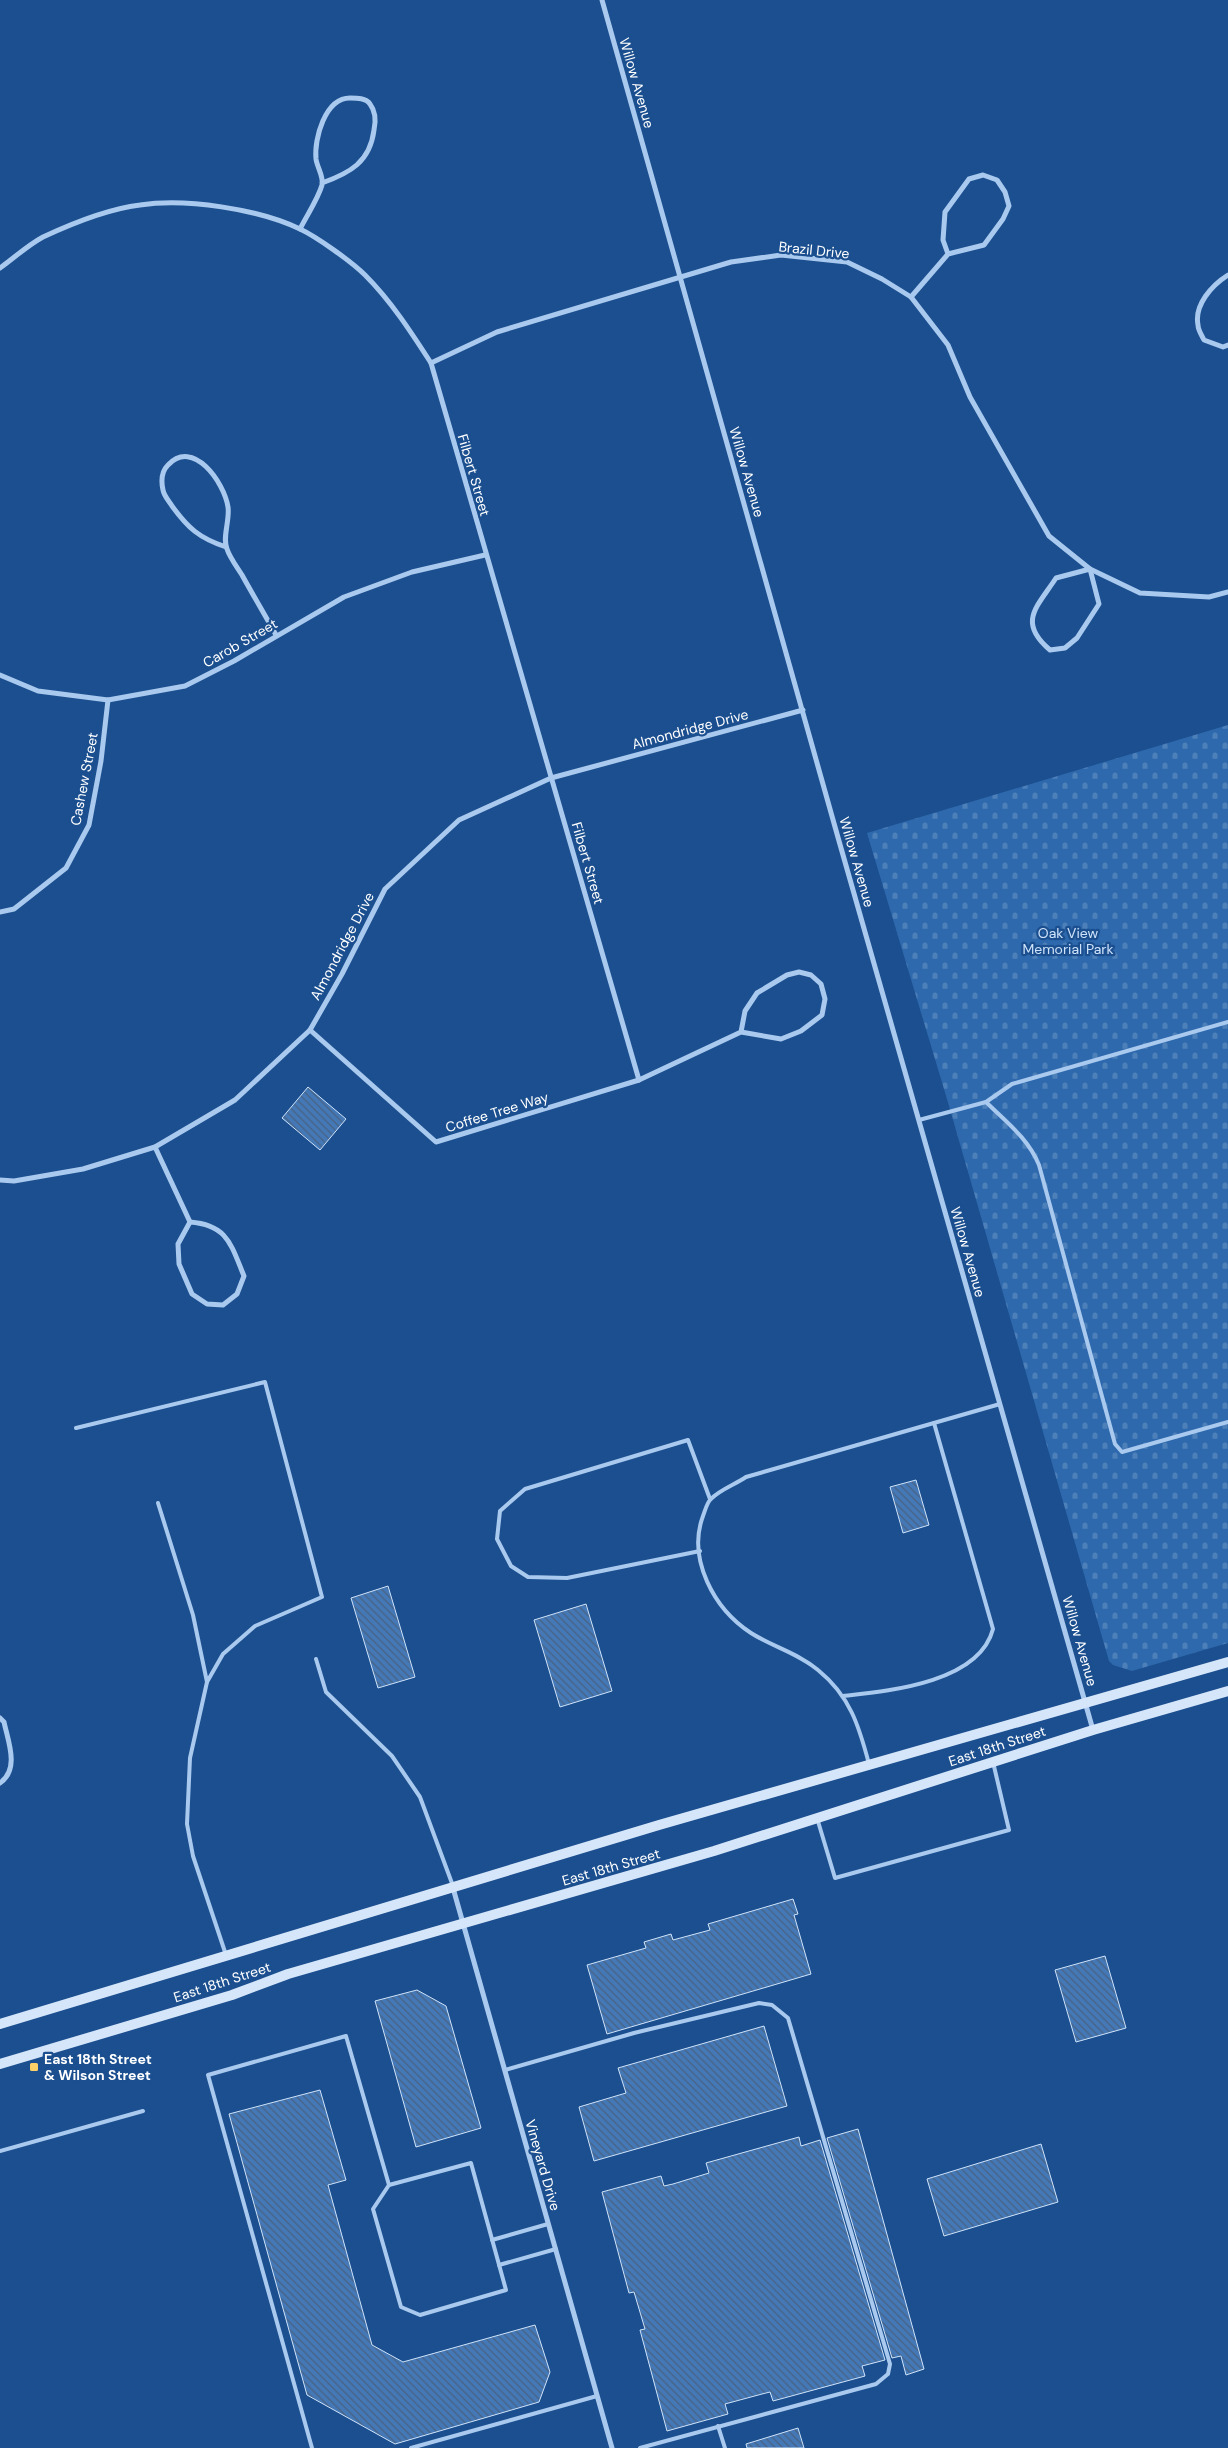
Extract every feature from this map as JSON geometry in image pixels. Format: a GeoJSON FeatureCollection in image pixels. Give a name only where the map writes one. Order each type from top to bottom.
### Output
{"type":"FeatureCollection","features":[{"type":"Feature","properties":{"kind":"main road","name":"East 18th Street"},"geometry":{"type":"LineString","coordinates":[[0,2024],[659,1825],[1228,1662]]}},
{"type":"Feature","properties":{"kind":"main road","name":"East 18th Street"},"geometry":{"type":"LineString","coordinates":[[0,2064],[232,1995],[288,1974],[464,1924],[817,1818],[1093,1730],[1228,1691]]}},
{"type":"Feature","properties":{"kind":"street","name":"Willow Avenue"},"geometry":{"type":"LineString","coordinates":[[602,0],[1093,1730]]}},
{"type":"Feature","properties":{"kind":"street"},"geometry":{"type":"LineString","coordinates":[[300,229],[322,184],[316,159],[317,139],[324,120],[332,107],[345,98],[359,98],[370,103],[376,116],[374,133],[362,162],[349,173],[322,184]]}},
{"type":"Feature","properties":{"kind":"street"},"geometry":{"type":"LineString","coordinates":[[911,297],[948,254],[984,245],[1003,219],[1009,206],[1005,192],[998,180],[983,174],[969,179],[945,212],[942,240],[948,254]]}},
{"type":"Feature","properties":{"kind":"street","name":"Filbert Street"},"geometry":{"type":"LineString","coordinates":[[0,268],[42,238],[97,216],[140,205],[193,204],[241,210],[300,229],[364,274],[409,328],[430,363],[639,1080]]}},
{"type":"Feature","properties":{"kind":"street","name":"Brazil Drive"},"geometry":{"type":"LineString","coordinates":[[430,363],[497,332],[731,262],[781,255],[847,262],[882,279],[911,297],[948,345],[970,397],[1050,536],[1090,570],[1140,593],[1209,597],[1228,592]]}},
{"type":"Feature","properties":{"kind":"street"},"geometry":{"type":"LineString","coordinates":[[1228,275],[1215,283],[1200,307],[1198,325],[1204,340],[1223,347],[1228,345]]}},
{"type":"Feature","properties":{"kind":"street"},"geometry":{"type":"LineString","coordinates":[[226,547],[204,538],[187,527],[164,494],[161,480],[165,468],[173,460],[183,456],[193,457],[206,465],[223,491],[228,505],[229,519],[226,547],[276,635]]}},
{"type":"Feature","properties":{"kind":"street","name":"Carob Street"},"geometry":{"type":"LineString","coordinates":[[0,675],[38,691],[108,700],[185,686],[234,661],[344,597],[412,572],[485,554]]}},
{"type":"Feature","properties":{"kind":"street"},"geometry":{"type":"LineString","coordinates":[[1090,570],[1099,604],[1077,638],[1065,648],[1050,650],[1037,640],[1031,626],[1034,610],[1056,578],[1090,570]]}},
{"type":"Feature","properties":{"kind":"street","name":"Cashew Street"},"geometry":{"type":"LineString","coordinates":[[0,912],[14,909],[66,868],[89,825],[102,761],[108,700]]}},
{"type":"Feature","properties":{"kind":"street","name":"Almondridge Drive"},"geometry":{"type":"LineString","coordinates":[[0,1180],[14,1181],[83,1169],[155,1147],[234,1100],[310,1030],[342,974],[385,889],[459,820],[551,778],[803,710]]}},
{"type":"Feature","properties":{"kind":"street"},"geometry":{"type":"LineString","coordinates":[[639,1080],[741,1032],[780,1039],[801,1031],[822,1016],[825,999],[822,984],[811,975],[799,972],[787,974],[757,993],[745,1012],[741,1032]]}},
{"type":"Feature","properties":{"kind":"street","name":"Coffee Tree Way"},"geometry":{"type":"LineString","coordinates":[[310,1030],[436,1142],[639,1080]]}},
{"type":"Feature","properties":{"kind":"street"},"geometry":{"type":"LineString","coordinates":[[155,1147],[190,1222]]}},
{"type":"Feature","properties":{"kind":"street"},"geometry":{"type":"LineString","coordinates":[[190,1222],[208,1223],[228,1238],[244,1276],[237,1294],[223,1305],[207,1304],[192,1294],[179,1264],[178,1244],[190,1222]]}},
{"type":"Feature","properties":{"kind":"street"},"geometry":{"type":"LineString","coordinates":[[0,1718],[4,1722],[11,1753],[11,1767],[0,1783]]}},
{"type":"Feature","properties":{"kind":"street","name":"Vineyard Drive"},"geometry":{"type":"LineString","coordinates":[[454,1888],[612,2448]]}},
{"type":"Feature","properties":{"kind":"lane"},"geometry":{"type":"LineString","coordinates":[[919,1120],[986,1102],[1012,1084],[1228,1022]]}},
{"type":"Feature","properties":{"kind":"lane"},"geometry":{"type":"LineString","coordinates":[[986,1102],[1023,1137],[1032,1149],[1039,1165],[1115,1444],[1122,1452],[1228,1422]]}},
{"type":"Feature","properties":{"kind":"lane"},"geometry":{"type":"LineString","coordinates":[[76,1428],[265,1382],[322,1597],[255,1626],[223,1654],[207,1682],[190,1758],[187,1824],[194,1856],[226,1955]]}},
{"type":"Feature","properties":{"kind":"lane"},"geometry":{"type":"LineString","coordinates":[[870,1765],[857,1721],[843,1696],[818,1670],[791,1652],[751,1633],[722,1608],[702,1571],[698,1531],[710,1499],[746,1477],[1000,1404]]}},
{"type":"Feature","properties":{"kind":"lane"},"geometry":{"type":"LineString","coordinates":[[843,1696],[898,1690],[927,1682],[954,1670],[982,1652],[990,1640],[993,1629],[934,1423]]}},
{"type":"Feature","properties":{"kind":"lane"},"geometry":{"type":"LineString","coordinates":[[700,1552],[567,1578],[528,1577],[511,1566],[498,1539],[500,1511],[525,1489],[688,1440],[710,1499]]}},
{"type":"Feature","properties":{"kind":"lane"},"geometry":{"type":"LineString","coordinates":[[158,1503],[193,1615],[207,1682]]}},
{"type":"Feature","properties":{"kind":"lane"},"geometry":{"type":"LineString","coordinates":[[316,1660],[326,1692],[392,1756],[420,1797],[432,1835],[454,1888]]}},
{"type":"Feature","properties":{"kind":"lane"},"geometry":{"type":"LineString","coordinates":[[817,1818],[835,1878],[1009,1830],[993,1762]]}},
{"type":"Feature","properties":{"kind":"lane"},"geometry":{"type":"LineString","coordinates":[[505,2070],[634,2033],[759,2003],[772,2006],[788,2018],[890,2364],[888,2374],[876,2384],[640,2448]]}},
{"type":"Feature","properties":{"kind":"lane"},"geometry":{"type":"LineString","coordinates":[[312,2448],[208,2075],[346,2036],[389,2185]]}},
{"type":"Feature","properties":{"kind":"lane"},"geometry":{"type":"LineString","coordinates":[[0,2151],[143,2111]]}},
{"type":"Feature","properties":{"kind":"lane"},"geometry":{"type":"LineString","coordinates":[[471,2163],[492,2240],[506,2290],[420,2315],[401,2307],[373,2209],[389,2185],[471,2163]]}},
{"type":"Feature","properties":{"kind":"lane"},"geometry":{"type":"LineString","coordinates":[[492,2240],[548,2224]]}},
{"type":"Feature","properties":{"kind":"lane"},"geometry":{"type":"LineString","coordinates":[[499,2265],[556,2249]]}},
{"type":"Feature","properties":{"kind":"lane"},"geometry":{"type":"LineString","coordinates":[[411,2448],[597,2396]]}},
{"type":"Feature","properties":{"kind":"lane"},"geometry":{"type":"LineString","coordinates":[[718,2426],[725,2448]]}},
{"type":"Feature","properties":{"kind":"green space","name":"Oak View Memorial Park"},"geometry":{"type":"Polygon","coordinates":[[[1228,725],[1228,1643],[1132,1671],[1113,1665],[1109,1661],[947,1099],[867,833],[1228,725]]]}},
{"type":"Feature","properties":{"kind":"building"},"geometry":{"type":"Polygon","coordinates":[[[308,1087],[346,1119],[320,1150],[282,1118],[308,1087]]]}},
{"type":"Feature","properties":{"kind":"building"},"geometry":{"type":"Polygon","coordinates":[[[916,1480],[929,1525],[903,1533],[890,1487],[916,1480]]]}},
{"type":"Feature","properties":{"kind":"building"},"geometry":{"type":"Polygon","coordinates":[[[388,1586],[415,1677],[378,1688],[351,1598],[388,1586]]]}},
{"type":"Feature","properties":{"kind":"building"},"geometry":{"type":"Polygon","coordinates":[[[586,1604],[612,1691],[560,1707],[534,1620],[586,1604]]]}},
{"type":"Feature","properties":{"kind":"building"},"geometry":{"type":"Polygon","coordinates":[[[793,1899],[798,1914],[794,1915],[811,1974],[607,2034],[587,1965],[646,1948],[644,1942],[671,1934],[673,1940],[710,1930],[708,1924],[793,1899]]]}},
{"type":"Feature","properties":{"kind":"building"},"geometry":{"type":"Polygon","coordinates":[[[1105,1956],[1126,2028],[1076,2042],[1055,1970],[1105,1956]]]}},
{"type":"Feature","properties":{"kind":"building"},"geometry":{"type":"Polygon","coordinates":[[[417,1990],[446,2006],[481,2128],[416,2147],[375,2001],[417,1990]]]}},
{"type":"Feature","properties":{"kind":"building"},"geometry":{"type":"Polygon","coordinates":[[[764,2026],[787,2106],[594,2161],[579,2107],[626,2093],[618,2068],[764,2026]]]}},
{"type":"Feature","properties":{"kind":"building"},"geometry":{"type":"Polygon","coordinates":[[[320,2090],[346,2180],[328,2185],[372,2345],[403,2362],[535,2325],[550,2372],[539,2402],[395,2444],[307,2395],[229,2114],[320,2090]]]}},
{"type":"Feature","properties":{"kind":"building"},"geometry":{"type":"Polygon","coordinates":[[[858,2129],[924,2369],[906,2375],[901,2356],[892,2358],[827,2138],[858,2129]]]}},
{"type":"Feature","properties":{"kind":"building"},"geometry":{"type":"Polygon","coordinates":[[[799,2137],[801,2146],[820,2140],[885,2360],[862,2366],[865,2376],[773,2401],[770,2392],[725,2404],[728,2414],[667,2431],[640,2330],[645,2329],[634,2292],[629,2293],[602,2192],[661,2176],[664,2186],[673,2184],[709,2173],[706,2163],[799,2137]]]}},
{"type":"Feature","properties":{"kind":"building"},"geometry":{"type":"Polygon","coordinates":[[[1041,2144],[1058,2202],[944,2236],[927,2179],[1041,2144]]]}},
{"type":"Feature","properties":{"kind":"building"},"geometry":{"type":"Polygon","coordinates":[[[798,2428],[804,2448],[747,2448],[746,2444],[798,2428]]]}},
{"type":"Feature","properties":{"kind":"place","name":"East 18th Street & Wilson Street"},"geometry":{"type":"Point","coordinates":[34,2067]}}]}
